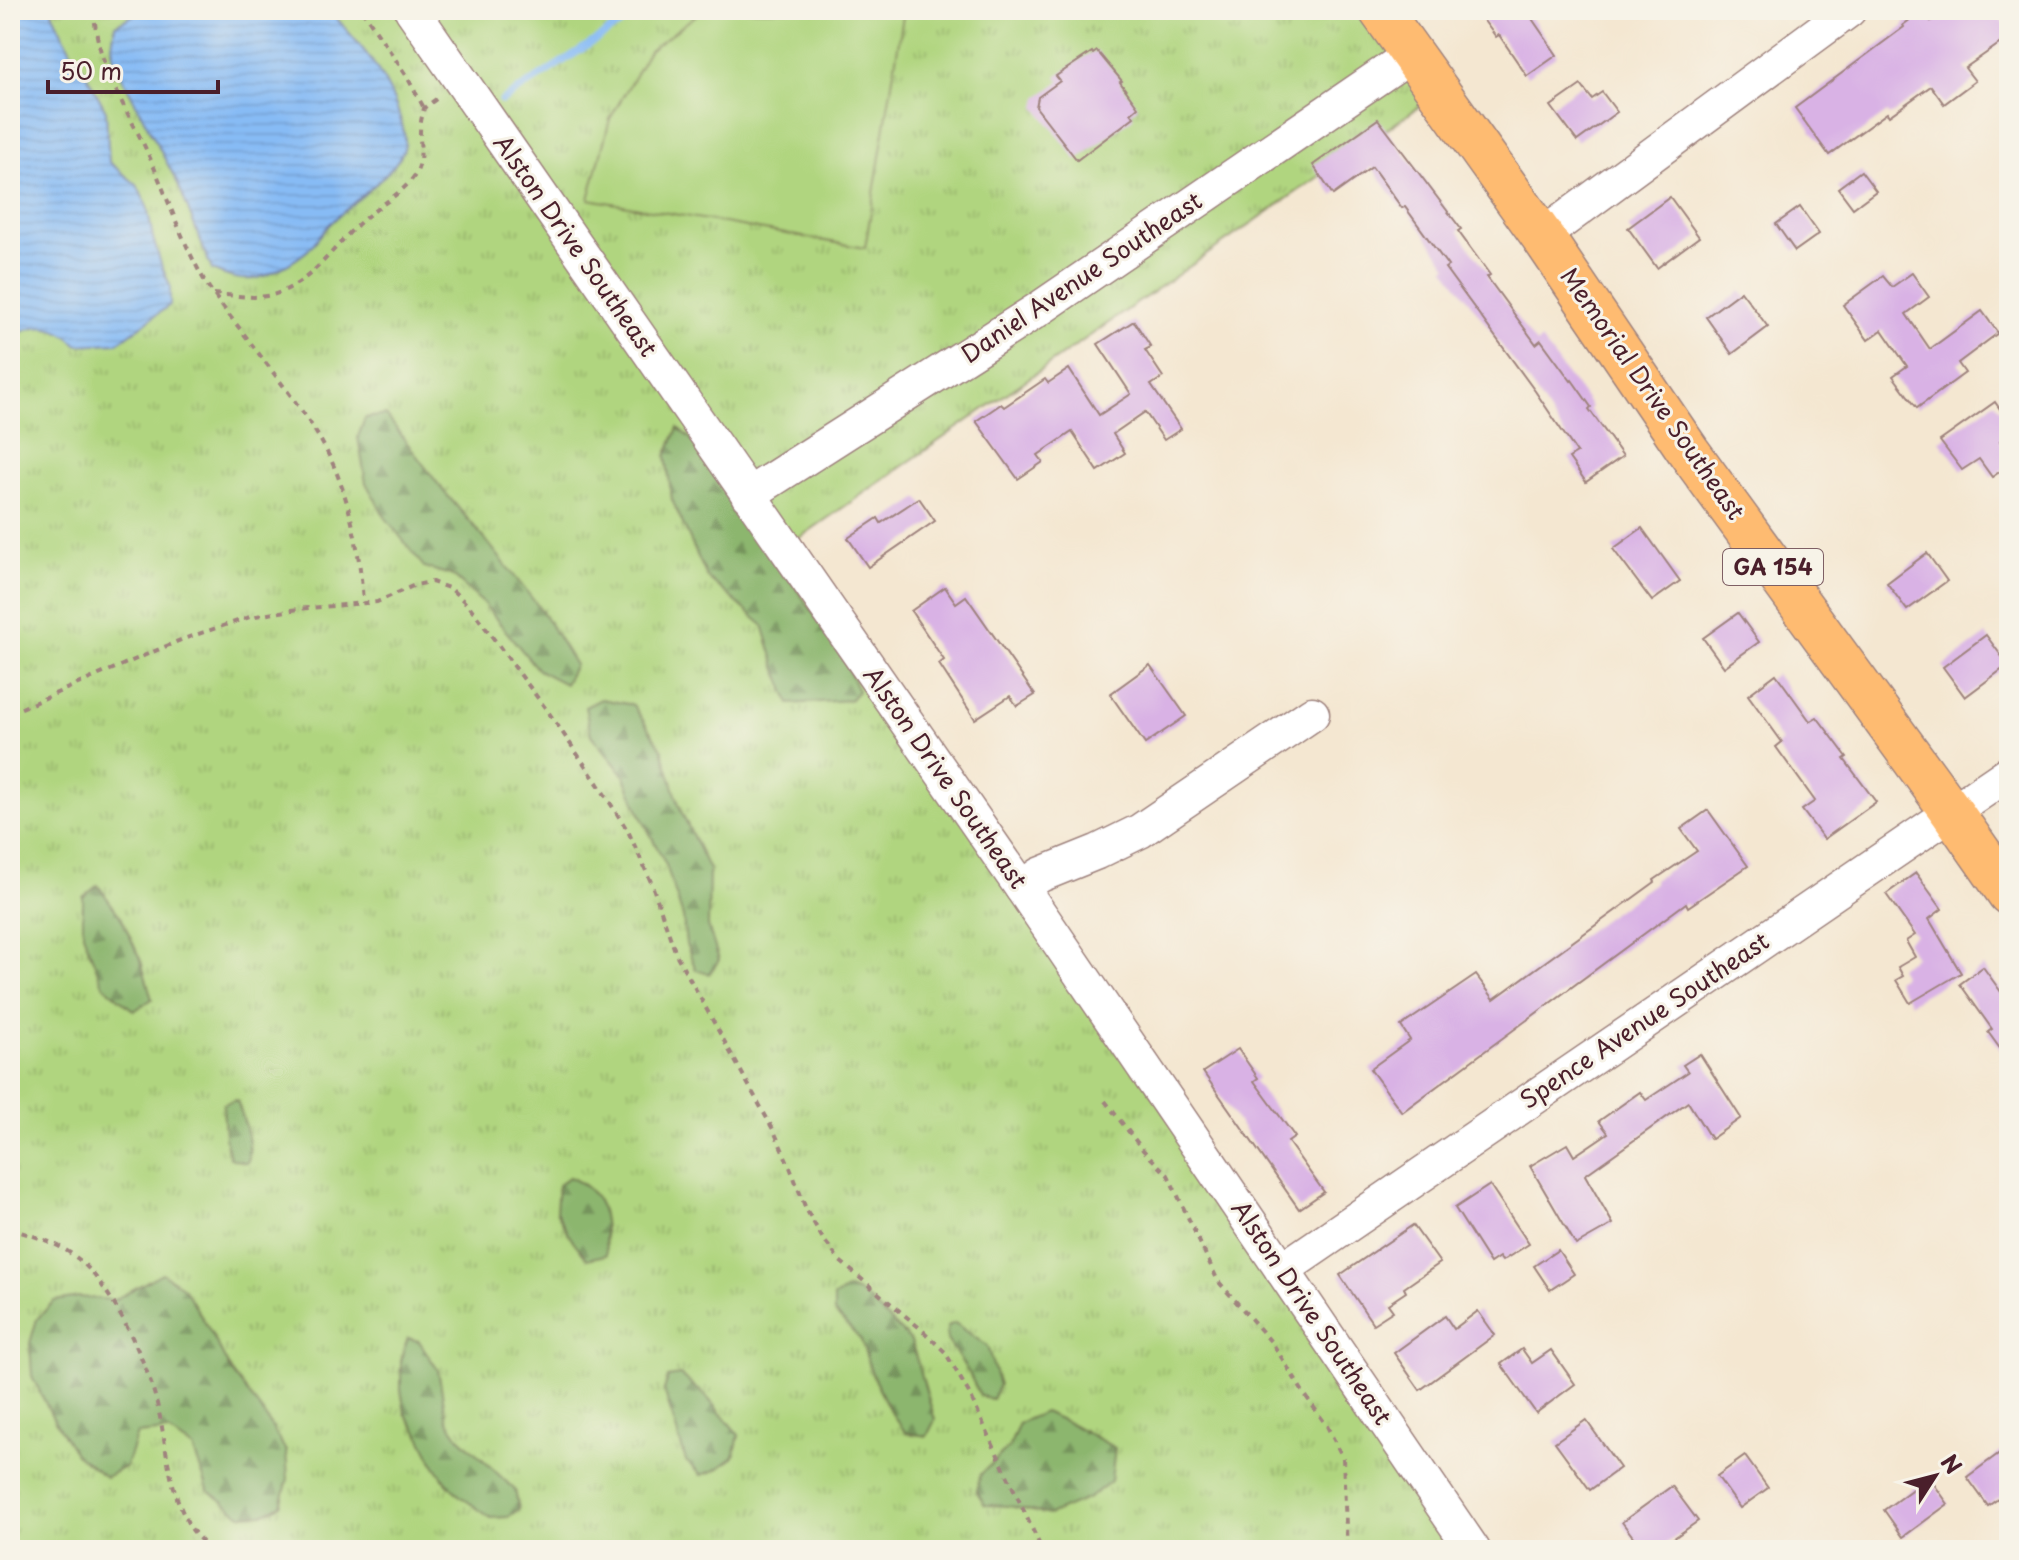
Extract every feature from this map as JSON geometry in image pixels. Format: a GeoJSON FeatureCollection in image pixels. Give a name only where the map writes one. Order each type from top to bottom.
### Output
{"type":"FeatureCollection","features":[{"type":"Feature","properties":{"kind":"main road","name":"Memorial Drive Southeast"},"geometry":{"type":"LineString","coordinates":[[1380,10],[1542,236],[1689,452],[2009,894]]}},
{"type":"Feature","properties":{"kind":"street","name":"Alston Drive Southeast"},"geometry":{"type":"LineString","coordinates":[[412,10],[1022,888],[1473,1550]]}},
{"type":"Feature","properties":{"kind":"street"},"geometry":{"type":"LineString","coordinates":[[1542,236],[1849,10]]}},
{"type":"Feature","properties":{"kind":"street","name":"Daniel Avenue Southeast"},"geometry":{"type":"LineString","coordinates":[[748,495],[1039,309],[1412,54]]}},
{"type":"Feature","properties":{"kind":"street"},"geometry":{"type":"LineString","coordinates":[[1022,888],[1040,875],[1140,831],[1312,714]]}},
{"type":"Feature","properties":{"kind":"street","name":"Spence Avenue Southeast"},"geometry":{"type":"LineString","coordinates":[[1282,1270],[2009,773]]}},
{"type":"Feature","properties":{"kind":"path"},"geometry":{"type":"LineString","coordinates":[[94,10],[104,66],[160,177],[187,247],[204,280],[289,395],[332,461],[356,534],[363,604]]}},
{"type":"Feature","properties":{"kind":"path"},"geometry":{"type":"LineString","coordinates":[[214,294],[268,296],[301,281],[320,266],[340,241],[416,174],[421,156],[420,129],[424,108],[406,75],[362,10]]}},
{"type":"Feature","properties":{"kind":"path"},"geometry":{"type":"LineString","coordinates":[[424,108],[460,81]]}},
{"type":"Feature","properties":{"kind":"path"},"geometry":{"type":"LineString","coordinates":[[10,713],[183,639],[250,617],[377,602],[415,585],[432,582],[451,589],[470,607],[549,713],[628,831],[651,882],[676,954],[774,1131],[806,1209],[823,1239],[840,1261],[945,1352],[976,1407],[1042,1550]]}},
{"type":"Feature","properties":{"kind":"path"},"geometry":{"type":"LineString","coordinates":[[1105,1101],[1143,1150],[1168,1175],[1218,1281],[1273,1344],[1327,1426],[1343,1458],[1347,1550]]}},
{"type":"Feature","properties":{"kind":"path"},"geometry":{"type":"LineString","coordinates":[[10,1229],[52,1242],[76,1257],[104,1287],[145,1365],[158,1406],[176,1499],[188,1524],[210,1550]]}},
{"type":"Feature","properties":{"kind":"green space"},"geometry":{"type":"Polygon","coordinates":[[[10,10],[1395,10],[1449,86],[782,550],[1463,1550],[10,1550],[10,10]]]}},
{"type":"Feature","properties":{"kind":"green space"},"geometry":{"type":"Polygon","coordinates":[[[703,10],[904,10],[865,248],[589,199],[610,119],[649,51],[703,10]]]}},
{"type":"Feature","properties":{"kind":"green space"},"geometry":{"type":"Polygon","coordinates":[[[386,415],[542,611],[575,665],[565,684],[538,670],[484,604],[453,576],[424,567],[385,517],[366,483],[358,437],[365,418],[386,415]]]}},
{"type":"Feature","properties":{"kind":"green space"},"geometry":{"type":"Polygon","coordinates":[[[678,428],[699,446],[842,655],[858,691],[850,700],[790,704],[763,625],[707,577],[672,500],[666,456],[678,428]]]}},
{"type":"Feature","properties":{"kind":"green space"},"geometry":{"type":"Polygon","coordinates":[[[601,699],[633,705],[662,749],[681,811],[709,870],[708,926],[719,960],[709,974],[696,970],[686,944],[683,917],[666,865],[624,775],[591,735],[585,707],[601,699]]]}},
{"type":"Feature","properties":{"kind":"green space"},"geometry":{"type":"Polygon","coordinates":[[[98,885],[122,919],[141,961],[152,999],[134,1011],[103,985],[83,934],[83,897],[98,885]]]}},
{"type":"Feature","properties":{"kind":"green space"},"geometry":{"type":"Polygon","coordinates":[[[237,1100],[249,1141],[247,1163],[230,1158],[225,1137],[223,1104],[237,1100]]]}},
{"type":"Feature","properties":{"kind":"green space"},"geometry":{"type":"Polygon","coordinates":[[[569,1177],[591,1191],[597,1200],[604,1219],[606,1255],[587,1259],[556,1211],[558,1185],[569,1177]]]}},
{"type":"Feature","properties":{"kind":"green space"},"geometry":{"type":"Polygon","coordinates":[[[162,1273],[184,1288],[231,1371],[263,1413],[286,1451],[288,1479],[281,1505],[263,1514],[241,1515],[208,1490],[193,1448],[168,1431],[137,1434],[126,1466],[106,1477],[75,1454],[32,1376],[30,1343],[37,1319],[54,1301],[79,1297],[114,1300],[162,1273]]]}},
{"type":"Feature","properties":{"kind":"green space"},"geometry":{"type":"Polygon","coordinates":[[[848,1289],[862,1294],[911,1341],[935,1420],[927,1436],[906,1433],[890,1411],[873,1377],[861,1340],[834,1312],[834,1297],[848,1289]]]}},
{"type":"Feature","properties":{"kind":"green space"},"geometry":{"type":"Polygon","coordinates":[[[955,1323],[987,1346],[999,1385],[992,1399],[980,1396],[947,1340],[947,1326],[955,1323]]]}},
{"type":"Feature","properties":{"kind":"green space"},"geometry":{"type":"Polygon","coordinates":[[[408,1338],[419,1341],[438,1370],[447,1420],[459,1437],[515,1490],[519,1509],[508,1517],[491,1518],[446,1482],[405,1413],[401,1358],[408,1338]]]}},
{"type":"Feature","properties":{"kind":"green space"},"geometry":{"type":"Polygon","coordinates":[[[680,1375],[706,1396],[739,1435],[734,1457],[716,1470],[701,1475],[686,1461],[664,1390],[668,1377],[680,1375]]]}},
{"type":"Feature","properties":{"kind":"green space"},"geometry":{"type":"Polygon","coordinates":[[[1044,1412],[1115,1448],[1111,1481],[1089,1498],[1049,1515],[1009,1506],[985,1505],[976,1490],[981,1474],[1009,1447],[1019,1423],[1044,1412]]]}},
{"type":"Feature","properties":{"kind":"water"},"geometry":{"type":"Polygon","coordinates":[[[16,10],[51,10],[106,111],[109,162],[137,185],[147,206],[153,238],[170,285],[170,305],[117,343],[78,345],[62,333],[45,328],[28,329],[10,338],[10,13],[16,10]]]}},
{"type":"Feature","properties":{"kind":"water"},"geometry":{"type":"Polygon","coordinates":[[[143,10],[200,10],[211,14],[235,10],[329,10],[362,48],[389,89],[404,133],[405,145],[401,155],[385,175],[292,262],[265,276],[251,279],[212,270],[178,184],[114,62],[112,45],[115,25],[143,10]]]}},
{"type":"Feature","properties":{"kind":"building"},"geometry":{"type":"Polygon","coordinates":[[[1476,10],[1526,10],[1557,55],[1527,76],[1499,35],[1496,37],[1476,10]]]}},
{"type":"Feature","properties":{"kind":"building"},"geometry":{"type":"Polygon","coordinates":[[[1923,10],[1931,21],[1947,10],[1994,10],[2009,30],[2009,37],[1965,68],[1975,81],[1944,104],[1931,86],[1829,155],[1795,108],[1923,10]]]}},
{"type":"Feature","properties":{"kind":"building"},"geometry":{"type":"Polygon","coordinates":[[[1097,51],[1122,81],[1138,107],[1131,113],[1134,117],[1077,160],[1036,107],[1038,97],[1060,81],[1056,76],[1097,51]]]}},
{"type":"Feature","properties":{"kind":"building"},"geometry":{"type":"Polygon","coordinates":[[[1581,85],[1592,99],[1602,92],[1617,112],[1577,141],[1551,106],[1581,85]]]}},
{"type":"Feature","properties":{"kind":"building"},"geometry":{"type":"Polygon","coordinates":[[[1378,119],[1461,229],[1458,231],[1490,275],[1487,277],[1536,344],[1541,340],[1572,380],[1623,456],[1586,482],[1569,458],[1577,453],[1535,391],[1445,268],[1448,266],[1372,167],[1333,195],[1313,165],[1378,119]]]}},
{"type":"Feature","properties":{"kind":"building"},"geometry":{"type":"Polygon","coordinates":[[[1861,171],[1876,191],[1853,208],[1838,188],[1861,171]]]}},
{"type":"Feature","properties":{"kind":"building"},"geometry":{"type":"Polygon","coordinates":[[[1670,197],[1699,237],[1657,268],[1628,228],[1670,197]]]}},
{"type":"Feature","properties":{"kind":"building"},"geometry":{"type":"Polygon","coordinates":[[[1800,207],[1819,234],[1795,251],[1776,224],[1800,207]]]}},
{"type":"Feature","properties":{"kind":"building"},"geometry":{"type":"Polygon","coordinates":[[[1912,273],[1929,297],[1906,314],[1930,349],[1982,311],[1998,333],[1958,363],[1965,373],[1917,408],[1893,376],[1907,366],[1882,330],[1868,340],[1843,305],[1883,276],[1892,287],[1912,273]]]}},
{"type":"Feature","properties":{"kind":"building"},"geometry":{"type":"Polygon","coordinates":[[[1741,291],[1768,327],[1732,354],[1706,317],[1741,291]]]}},
{"type":"Feature","properties":{"kind":"building"},"geometry":{"type":"Polygon","coordinates":[[[1134,321],[1151,347],[1145,350],[1163,377],[1151,385],[1181,429],[1164,440],[1145,412],[1113,434],[1125,453],[1098,471],[1072,432],[1038,455],[1043,462],[1018,479],[976,421],[1001,404],[1004,407],[1045,379],[1048,383],[1069,369],[1099,415],[1131,394],[1098,344],[1134,321]]]}},
{"type":"Feature","properties":{"kind":"building"},"geometry":{"type":"Polygon","coordinates":[[[1995,402],[2009,422],[2009,434],[2000,442],[2009,456],[2009,465],[1992,477],[1979,459],[1962,470],[1940,441],[1995,402]]]}},
{"type":"Feature","properties":{"kind":"building"},"geometry":{"type":"Polygon","coordinates":[[[919,498],[935,521],[868,567],[848,538],[878,518],[881,523],[919,498]]]}},
{"type":"Feature","properties":{"kind":"building"},"geometry":{"type":"Polygon","coordinates":[[[1642,528],[1680,581],[1652,601],[1613,549],[1642,528]]]}},
{"type":"Feature","properties":{"kind":"building"},"geometry":{"type":"Polygon","coordinates":[[[1927,553],[1947,581],[1907,610],[1887,583],[1927,553]]]}},
{"type":"Feature","properties":{"kind":"building"},"geometry":{"type":"Polygon","coordinates":[[[945,587],[956,603],[966,596],[1035,695],[1017,706],[1010,696],[975,719],[939,664],[944,660],[911,611],[945,587]]]}},
{"type":"Feature","properties":{"kind":"building"},"geometry":{"type":"Polygon","coordinates":[[[1738,613],[1759,642],[1724,667],[1703,638],[1738,613]]]}},
{"type":"Feature","properties":{"kind":"building"},"geometry":{"type":"Polygon","coordinates":[[[1986,635],[2008,665],[1965,697],[1943,667],[1986,635]]]}},
{"type":"Feature","properties":{"kind":"building"},"geometry":{"type":"Polygon","coordinates":[[[1150,665],[1186,716],[1145,744],[1110,694],[1150,665]]]}},
{"type":"Feature","properties":{"kind":"building"},"geometry":{"type":"Polygon","coordinates":[[[1776,674],[1810,721],[1817,717],[1876,802],[1824,839],[1802,810],[1815,801],[1776,747],[1782,742],[1748,695],[1776,674]]]}},
{"type":"Feature","properties":{"kind":"building"},"geometry":{"type":"Polygon","coordinates":[[[1708,810],[1748,866],[1688,907],[1686,903],[1402,1112],[1370,1069],[1410,1040],[1401,1026],[1476,975],[1494,999],[1697,851],[1681,829],[1708,810]]]}},
{"type":"Feature","properties":{"kind":"building"},"geometry":{"type":"Polygon","coordinates":[[[1916,873],[1942,909],[1929,919],[1961,973],[1910,1003],[1896,980],[1903,976],[1898,967],[1915,957],[1906,941],[1915,935],[1886,894],[1916,873]]]}},
{"type":"Feature","properties":{"kind":"building"},"geometry":{"type":"Polygon","coordinates":[[[1983,967],[2009,1003],[2009,1061],[1988,1032],[1992,1029],[1960,984],[1983,967]]]}},
{"type":"Feature","properties":{"kind":"building"},"geometry":{"type":"Polygon","coordinates":[[[1238,1049],[1258,1078],[1254,1081],[1295,1137],[1288,1142],[1324,1192],[1299,1209],[1203,1072],[1238,1049]]]}},
{"type":"Feature","properties":{"kind":"building"},"geometry":{"type":"Polygon","coordinates":[[[1700,1054],[1741,1118],[1711,1139],[1688,1102],[1585,1175],[1613,1224],[1576,1245],[1530,1166],[1567,1144],[1574,1156],[1608,1133],[1599,1121],[1640,1092],[1646,1100],[1688,1072],[1683,1065],[1700,1054]]]}},
{"type":"Feature","properties":{"kind":"building"},"geometry":{"type":"Polygon","coordinates":[[[1490,1185],[1529,1244],[1502,1261],[1499,1257],[1490,1263],[1455,1208],[1490,1185]]]}},
{"type":"Feature","properties":{"kind":"building"},"geometry":{"type":"Polygon","coordinates":[[[1413,1225],[1440,1263],[1404,1288],[1406,1292],[1388,1304],[1393,1311],[1373,1324],[1340,1275],[1413,1225]]]}},
{"type":"Feature","properties":{"kind":"building"},"geometry":{"type":"Polygon","coordinates":[[[1558,1250],[1574,1274],[1550,1290],[1534,1266],[1558,1250]]]}},
{"type":"Feature","properties":{"kind":"building"},"geometry":{"type":"Polygon","coordinates":[[[1478,1311],[1495,1335],[1420,1390],[1394,1353],[1445,1316],[1454,1329],[1478,1311]]]}},
{"type":"Feature","properties":{"kind":"building"},"geometry":{"type":"Polygon","coordinates":[[[1522,1349],[1532,1363],[1551,1350],[1575,1384],[1536,1413],[1501,1364],[1522,1349]]]}},
{"type":"Feature","properties":{"kind":"building"},"geometry":{"type":"Polygon","coordinates":[[[1586,1420],[1620,1468],[1590,1490],[1555,1442],[1586,1420]]]}},
{"type":"Feature","properties":{"kind":"building"},"geometry":{"type":"Polygon","coordinates":[[[2009,1446],[2009,1491],[1988,1506],[1967,1477],[2009,1446]]]}},
{"type":"Feature","properties":{"kind":"building"},"geometry":{"type":"Polygon","coordinates":[[[1745,1456],[1768,1488],[1740,1508],[1717,1476],[1745,1456]]]}},
{"type":"Feature","properties":{"kind":"building"},"geometry":{"type":"Polygon","coordinates":[[[1929,1477],[1948,1504],[1903,1537],[1884,1510],[1929,1477]]]}},
{"type":"Feature","properties":{"kind":"building"},"geometry":{"type":"Polygon","coordinates":[[[1672,1486],[1698,1521],[1657,1550],[1643,1550],[1622,1522],[1672,1486]]]}},
{"type":"Feature","properties":{"kind":"waterway"},"geometry":{"type":"LineString","coordinates":[[502,101],[642,10]]}}]}
